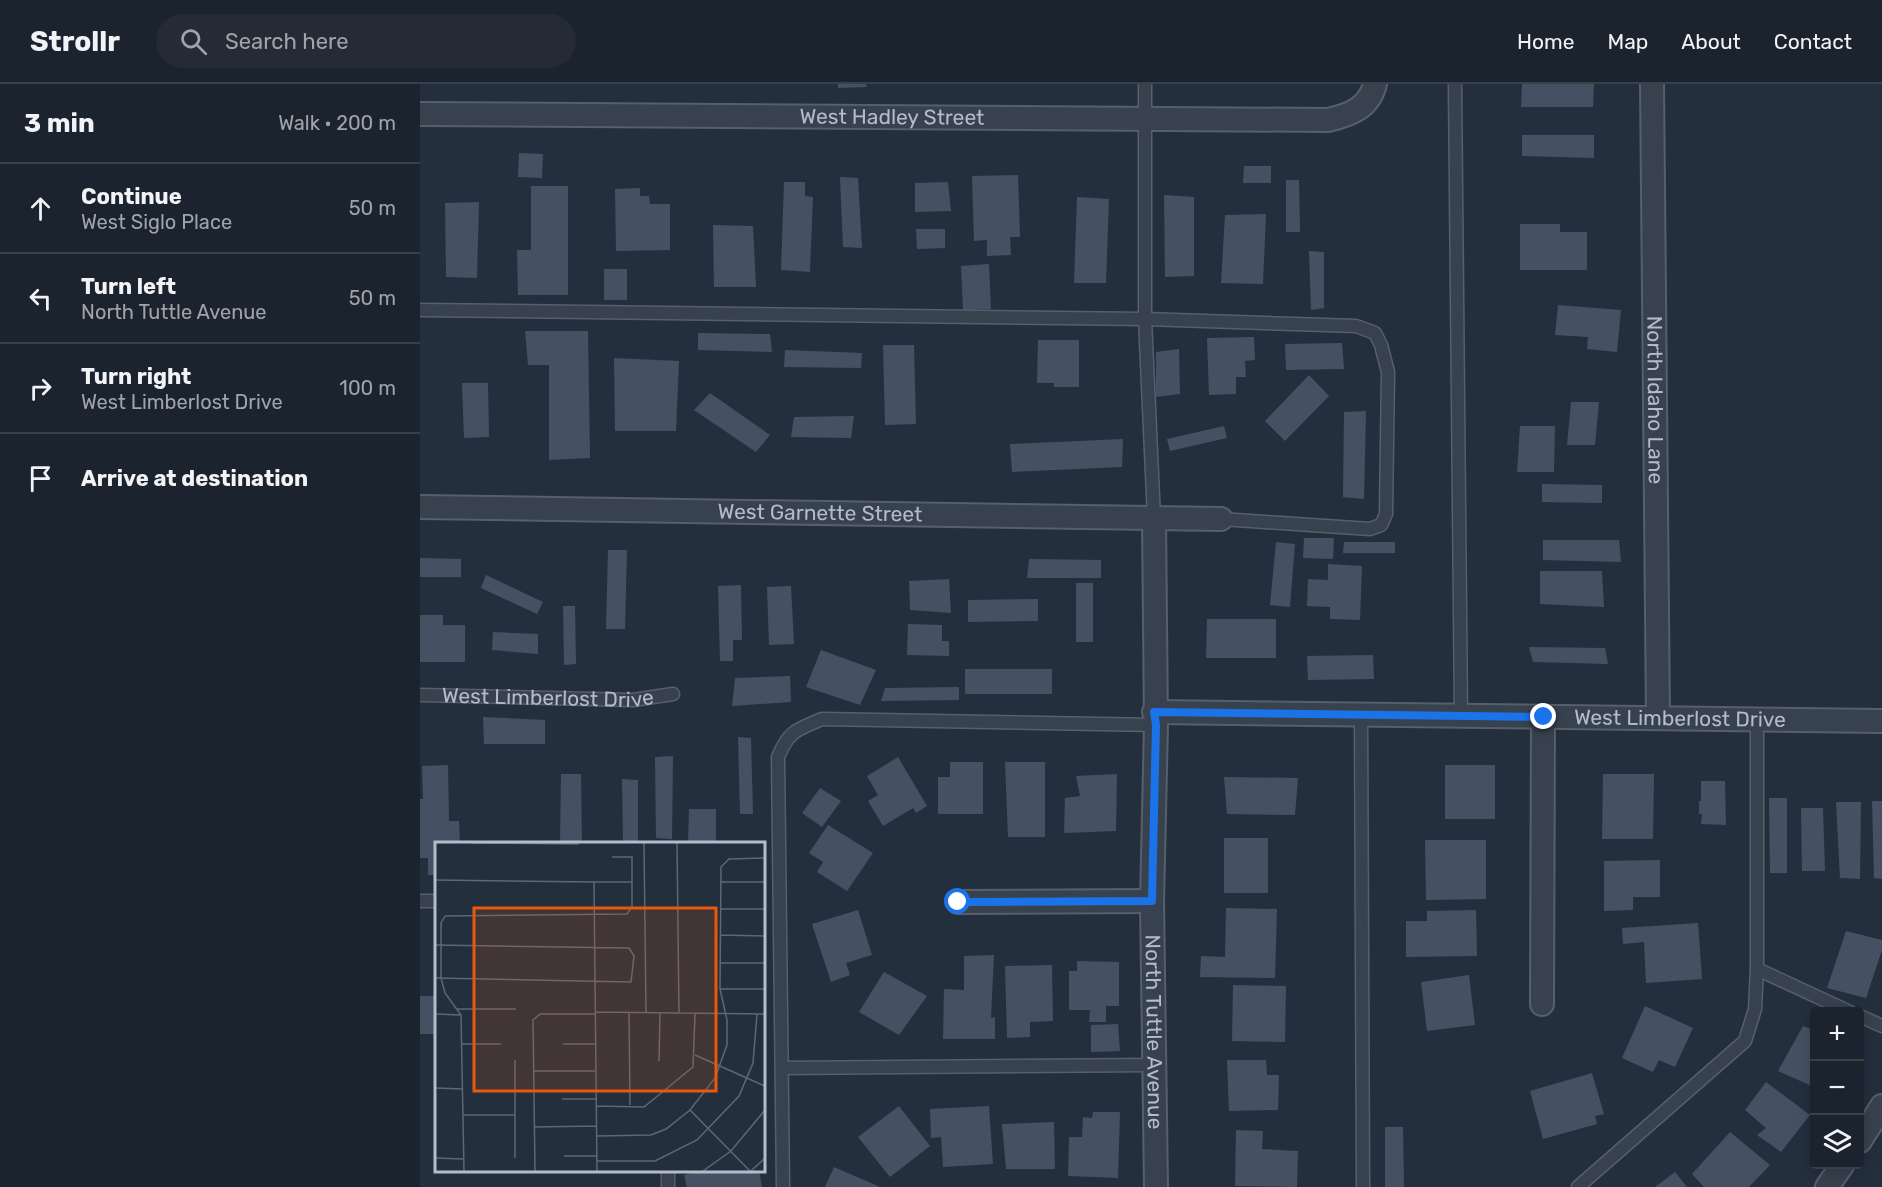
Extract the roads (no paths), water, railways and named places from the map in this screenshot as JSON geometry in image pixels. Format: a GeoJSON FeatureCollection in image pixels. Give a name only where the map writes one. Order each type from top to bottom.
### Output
{"type":"FeatureCollection","features":[{"type":"Feature","properties":{"kind":"street","name":"West Hadley Street"},"geometry":{"type":"LineString","coordinates":[[420,114],[1328,120],[1347,116],[1362,107],[1368,101],[1375,84]]}},
{"type":"Feature","properties":{"kind":"street","name":"North Idaho Lane"},"geometry":{"type":"LineString","coordinates":[[1652,84],[1658,718]]}},
{"type":"Feature","properties":{"kind":"street","name":"West Garnette Street"},"geometry":{"type":"LineString","coordinates":[[420,507],[1221,519]]}},
{"type":"Feature","properties":{"kind":"street","name":"North Tuttle Avenue"},"geometry":{"type":"LineString","coordinates":[[1154,518],[1155,719],[1152,901],[1156,1187]]}},
{"type":"Feature","properties":{"kind":"street","name":"West Limberlost Drive"},"geometry":{"type":"LineString","coordinates":[[1155,719],[1361,715],[1882,722]]}},
{"type":"Feature","properties":{"kind":"street"},"geometry":{"type":"LineString","coordinates":[[1542,1004],[1544,717]]}},
{"type":"Feature","properties":{"kind":"street"},"geometry":{"type":"LineString","coordinates":[[958,902],[1152,901]]}},
{"type":"Feature","properties":{"kind":"street"},"geometry":{"type":"LineString","coordinates":[[1864,1135],[1882,1106]]}},
{"type":"Feature","properties":{"kind":"street"},"geometry":{"type":"LineString","coordinates":[[1827,1187],[1840,1169]]}},
{"type":"Feature","properties":{"kind":"lane"},"geometry":{"type":"LineString","coordinates":[[1145,84],[1145,319],[1154,518]]}},
{"type":"Feature","properties":{"kind":"lane"},"geometry":{"type":"LineString","coordinates":[[1455,84],[1461,716]]}},
{"type":"Feature","properties":{"kind":"lane"},"geometry":{"type":"LineString","coordinates":[[420,310],[1145,319],[1356,326],[1375,333],[1382,345],[1388,372],[1386,514],[1381,525],[1370,529],[1221,519]]}},
{"type":"Feature","properties":{"kind":"lane","name":"West Limberlost Drive"},"geometry":{"type":"LineString","coordinates":[[420,695],[633,700],[673,694]]}},
{"type":"Feature","properties":{"kind":"lane"},"geometry":{"type":"LineString","coordinates":[[1361,715],[1363,1187]]}},
{"type":"Feature","properties":{"kind":"lane"},"geometry":{"type":"LineString","coordinates":[[783,1187],[778,757],[785,739],[800,728],[822,719],[1155,719]]}},
{"type":"Feature","properties":{"kind":"lane"},"geometry":{"type":"LineString","coordinates":[[1578,1187],[1745,1041],[1755,1009],[1757,969],[1757,720]]}},
{"type":"Feature","properties":{"kind":"lane"},"geometry":{"type":"LineString","coordinates":[[1757,969],[1841,1007]]}},
{"type":"Feature","properties":{"kind":"lane"},"geometry":{"type":"LineString","coordinates":[[1864,1018],[1882,1026]]}},
{"type":"Feature","properties":{"kind":"lane"},"geometry":{"type":"LineString","coordinates":[[782,1068],[1154,1065]]}}]}
